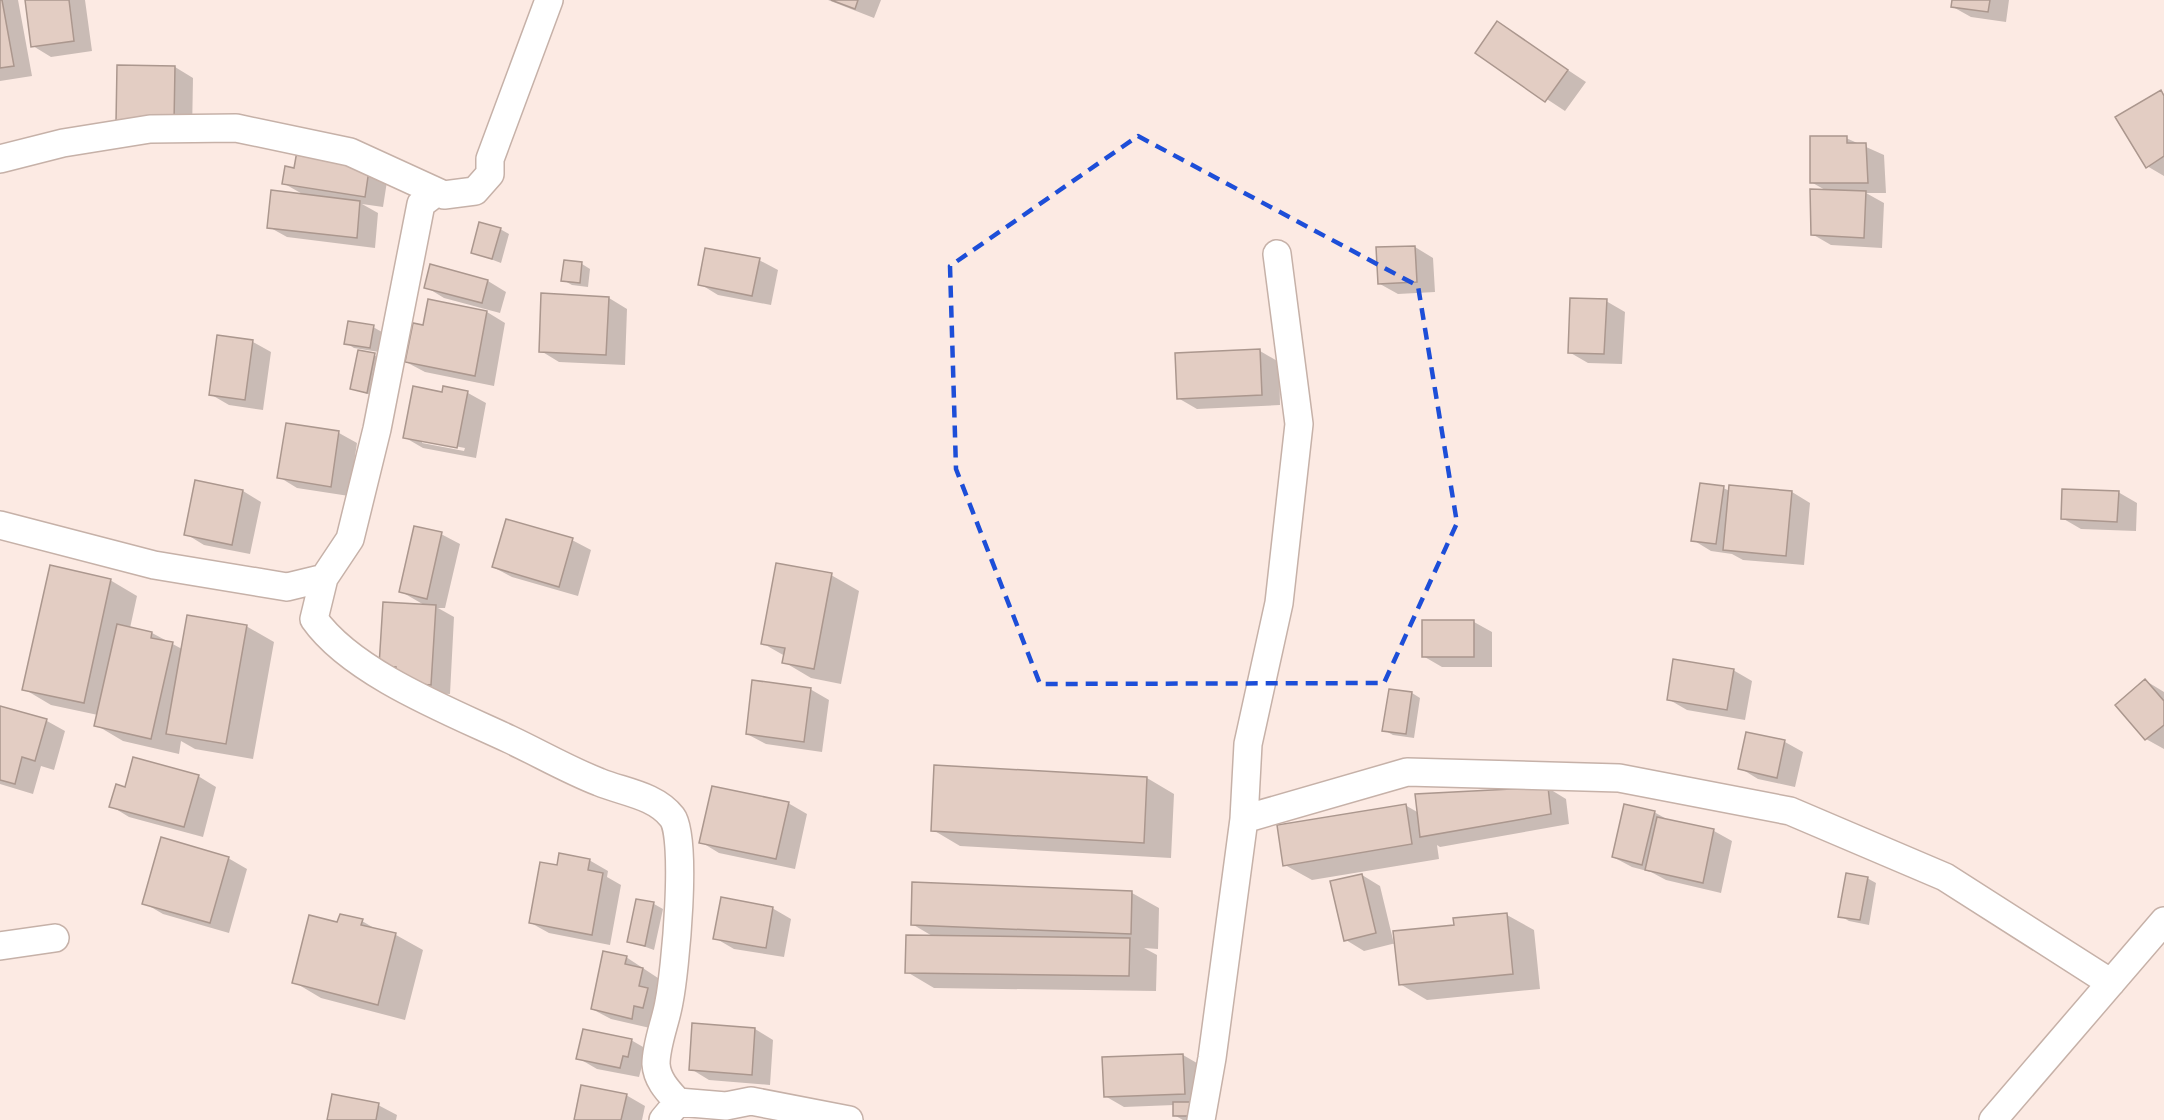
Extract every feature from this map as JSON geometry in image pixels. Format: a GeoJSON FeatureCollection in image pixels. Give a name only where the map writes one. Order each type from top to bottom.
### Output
{"type":"FeatureCollection","features":[{"type":"Feature","properties":{"kind":"street"},"geometry":{"type":"LineString","coordinates":[[0,159],[63,143],[150,129],[236,128],[350,152],[444,195],[475,192],[489,174],[490,159],[549,0]]}},
{"type":"Feature","properties":{"kind":"street"},"geometry":{"type":"LineString","coordinates":[[437,192],[421,204],[377,429],[350,539],[324,578],[314,619],[327,637],[364,665],[429,701],[598,782],[648,799],[673,818],[680,847],[677,921],[670,999],[656,1064],[671,1111],[752,1101],[849,1120]]}},
{"type":"Feature","properties":{"kind":"street"},"geometry":{"type":"LineString","coordinates":[[1201,1120],[1212,1058],[1244,819],[1248,744],[1279,603],[1299,424],[1277,254]]}},
{"type":"Feature","properties":{"kind":"street"},"geometry":{"type":"LineString","coordinates":[[0,525],[154,565],[287,587],[324,578]]}},
{"type":"Feature","properties":{"kind":"street"},"geometry":{"type":"LineString","coordinates":[[1244,819],[1407,772],[1631,780],[1790,811],[1946,876],[2111,983]]}},
{"type":"Feature","properties":{"kind":"street"},"geometry":{"type":"LineString","coordinates":[[1993,1120],[2164,921]]}},
{"type":"Feature","properties":{"kind":"street"},"geometry":{"type":"LineString","coordinates":[[0,946],[55,938]]}},
{"type":"Feature","properties":{"kind":"highlighted area"},"geometry":{"type":"Polygon","coordinates":[[[1138,136],[1418,286],[1457,523],[1384,683],[1040,684],[956,469],[950,266],[1138,136]]]}},
{"type":"Feature","properties":{"kind":"building"},"geometry":{"type":"Polygon","coordinates":[[[0,0],[2,0],[14,66],[0,68],[0,0]]]}},
{"type":"Feature","properties":{"kind":"building"},"geometry":{"type":"Polygon","coordinates":[[[25,0],[69,0],[74,41],[31,47],[25,0]]]}},
{"type":"Feature","properties":{"kind":"building"},"geometry":{"type":"Polygon","coordinates":[[[831,0],[858,0],[855,9],[831,0]]]}},
{"type":"Feature","properties":{"kind":"building"},"geometry":{"type":"Polygon","coordinates":[[[1952,0],[1990,0],[1988,12],[1951,7],[1952,0]]]}},
{"type":"Feature","properties":{"kind":"building"},"geometry":{"type":"Polygon","coordinates":[[[1497,21],[1568,70],[1545,102],[1475,53],[1497,21]]]}},
{"type":"Feature","properties":{"kind":"building"},"geometry":{"type":"Polygon","coordinates":[[[117,65],[175,66],[174,123],[116,122],[117,65]]]}},
{"type":"Feature","properties":{"kind":"building"},"geometry":{"type":"Polygon","coordinates":[[[2161,90],[2164,96],[2164,156],[2146,168],[2115,117],[2161,90]]]}},
{"type":"Feature","properties":{"kind":"building"},"geometry":{"type":"Polygon","coordinates":[[[1810,136],[1847,136],[1847,143],[1866,143],[1868,183],[1810,183],[1810,136]]]}},
{"type":"Feature","properties":{"kind":"building"},"geometry":{"type":"Polygon","coordinates":[[[297,151],[370,163],[365,197],[282,184],[285,166],[294,168],[297,151]]]}},
{"type":"Feature","properties":{"kind":"building"},"geometry":{"type":"Polygon","coordinates":[[[1810,189],[1866,191],[1864,238],[1811,235],[1810,189]]]}},
{"type":"Feature","properties":{"kind":"building"},"geometry":{"type":"Polygon","coordinates":[[[271,190],[360,201],[357,238],[267,228],[271,190]]]}},
{"type":"Feature","properties":{"kind":"building"},"geometry":{"type":"Polygon","coordinates":[[[479,222],[501,228],[492,259],[471,253],[479,222]]]}},
{"type":"Feature","properties":{"kind":"building"},"geometry":{"type":"Polygon","coordinates":[[[1415,246],[1417,282],[1378,284],[1376,247],[1415,246]]]}},
{"type":"Feature","properties":{"kind":"building"},"geometry":{"type":"Polygon","coordinates":[[[705,248],[760,258],[752,296],[698,285],[705,248]]]}},
{"type":"Feature","properties":{"kind":"building"},"geometry":{"type":"Polygon","coordinates":[[[564,260],[582,262],[580,283],[561,281],[564,260]]]}},
{"type":"Feature","properties":{"kind":"building"},"geometry":{"type":"Polygon","coordinates":[[[430,264],[488,280],[482,303],[424,288],[430,264]]]}},
{"type":"Feature","properties":{"kind":"building"},"geometry":{"type":"Polygon","coordinates":[[[541,293],[609,297],[606,355],[539,352],[541,293]]]}},
{"type":"Feature","properties":{"kind":"building"},"geometry":{"type":"Polygon","coordinates":[[[1570,298],[1607,299],[1604,354],[1568,353],[1570,298]]]}},
{"type":"Feature","properties":{"kind":"building"},"geometry":{"type":"Polygon","coordinates":[[[428,299],[487,311],[475,376],[405,362],[413,323],[423,325],[428,299]]]}},
{"type":"Feature","properties":{"kind":"building"},"geometry":{"type":"Polygon","coordinates":[[[348,321],[374,325],[370,348],[344,344],[348,321]]]}},
{"type":"Feature","properties":{"kind":"building"},"geometry":{"type":"Polygon","coordinates":[[[217,335],[253,340],[245,400],[209,395],[217,335]]]}},
{"type":"Feature","properties":{"kind":"building"},"geometry":{"type":"Polygon","coordinates":[[[1260,349],[1262,395],[1177,399],[1175,353],[1260,349]]]}},
{"type":"Feature","properties":{"kind":"building"},"geometry":{"type":"Polygon","coordinates":[[[358,350],[375,353],[367,393],[350,389],[358,350]]]}},
{"type":"Feature","properties":{"kind":"building"},"geometry":{"type":"Polygon","coordinates":[[[413,386],[442,392],[443,386],[468,391],[457,448],[403,438],[413,386]]]}},
{"type":"Feature","properties":{"kind":"building"},"geometry":{"type":"Polygon","coordinates":[[[286,423],[339,431],[331,487],[277,478],[286,423]]]}},
{"type":"Feature","properties":{"kind":"building"},"geometry":{"type":"Polygon","coordinates":[[[195,480],[243,490],[232,545],[184,535],[195,480]]]}},
{"type":"Feature","properties":{"kind":"building"},"geometry":{"type":"Polygon","coordinates":[[[1700,483],[1724,486],[1716,544],[1691,541],[1700,483]]]}},
{"type":"Feature","properties":{"kind":"building"},"geometry":{"type":"Polygon","coordinates":[[[1729,485],[1792,491],[1786,556],[1723,550],[1729,485]]]}},
{"type":"Feature","properties":{"kind":"building"},"geometry":{"type":"Polygon","coordinates":[[[2062,489],[2119,491],[2117,522],[2061,519],[2062,489]]]}},
{"type":"Feature","properties":{"kind":"building"},"geometry":{"type":"Polygon","coordinates":[[[506,519],[573,538],[559,587],[492,567],[506,519]]]}},
{"type":"Feature","properties":{"kind":"building"},"geometry":{"type":"Polygon","coordinates":[[[414,526],[442,532],[427,599],[399,592],[414,526]]]}},
{"type":"Feature","properties":{"kind":"building"},"geometry":{"type":"Polygon","coordinates":[[[776,563],[832,573],[814,669],[782,663],[785,648],[761,644],[776,563]]]}},
{"type":"Feature","properties":{"kind":"building"},"geometry":{"type":"Polygon","coordinates":[[[50,565],[111,579],[84,703],[22,690],[50,565]]]}},
{"type":"Feature","properties":{"kind":"building"},"geometry":{"type":"Polygon","coordinates":[[[383,602],[436,605],[431,685],[405,683],[395,676],[396,667],[379,666],[383,602]]]}},
{"type":"Feature","properties":{"kind":"building"},"geometry":{"type":"Polygon","coordinates":[[[187,615],[247,625],[226,744],[166,734],[187,615]]]}},
{"type":"Feature","properties":{"kind":"building"},"geometry":{"type":"Polygon","coordinates":[[[1422,620],[1474,620],[1474,657],[1422,657],[1422,620]]]}},
{"type":"Feature","properties":{"kind":"building"},"geometry":{"type":"Polygon","coordinates":[[[117,624],[152,632],[151,638],[173,642],[151,739],[94,726],[117,624]]]}},
{"type":"Feature","properties":{"kind":"building"},"geometry":{"type":"Polygon","coordinates":[[[1673,659],[1734,669],[1727,710],[1667,700],[1673,659]]]}},
{"type":"Feature","properties":{"kind":"building"},"geometry":{"type":"Polygon","coordinates":[[[2145,679],[2164,701],[2164,725],[2145,740],[2115,705],[2145,679]]]}},
{"type":"Feature","properties":{"kind":"building"},"geometry":{"type":"Polygon","coordinates":[[[752,680],[811,688],[804,742],[746,734],[752,680]]]}},
{"type":"Feature","properties":{"kind":"building"},"geometry":{"type":"Polygon","coordinates":[[[1389,689],[1412,692],[1406,734],[1382,731],[1389,689]]]}},
{"type":"Feature","properties":{"kind":"building"},"geometry":{"type":"Polygon","coordinates":[[[0,706],[47,719],[35,761],[22,757],[15,784],[0,780],[0,706]]]}},
{"type":"Feature","properties":{"kind":"building"},"geometry":{"type":"Polygon","coordinates":[[[1746,732],[1785,740],[1777,778],[1738,769],[1746,732]]]}},
{"type":"Feature","properties":{"kind":"building"},"geometry":{"type":"Polygon","coordinates":[[[133,757],[199,775],[184,827],[109,807],[116,784],[125,787],[133,757]]]}},
{"type":"Feature","properties":{"kind":"building"},"geometry":{"type":"Polygon","coordinates":[[[934,765],[1147,777],[1144,843],[931,831],[934,765]]]}},
{"type":"Feature","properties":{"kind":"building"},"geometry":{"type":"Polygon","coordinates":[[[712,786],[789,802],[776,859],[699,843],[712,786]]]}},
{"type":"Feature","properties":{"kind":"building"},"geometry":{"type":"Polygon","coordinates":[[[1548,787],[1551,814],[1420,837],[1415,794],[1548,787]]]}},
{"type":"Feature","properties":{"kind":"building"},"geometry":{"type":"Polygon","coordinates":[[[1406,804],[1412,844],[1283,866],[1277,825],[1406,804]]]}},
{"type":"Feature","properties":{"kind":"building"},"geometry":{"type":"Polygon","coordinates":[[[1624,804],[1655,811],[1642,865],[1612,857],[1624,804]]]}},
{"type":"Feature","properties":{"kind":"building"},"geometry":{"type":"Polygon","coordinates":[[[1657,817],[1714,829],[1703,883],[1645,870],[1657,817]]]}},
{"type":"Feature","properties":{"kind":"building"},"geometry":{"type":"Polygon","coordinates":[[[161,837],[229,857],[210,923],[142,904],[161,837]]]}},
{"type":"Feature","properties":{"kind":"building"},"geometry":{"type":"Polygon","coordinates":[[[559,853],[590,859],[588,870],[603,873],[592,935],[529,923],[540,862],[557,865],[559,853]]]}},
{"type":"Feature","properties":{"kind":"building"},"geometry":{"type":"Polygon","coordinates":[[[1846,873],[1868,877],[1860,920],[1838,917],[1846,873]]]}},
{"type":"Feature","properties":{"kind":"building"},"geometry":{"type":"Polygon","coordinates":[[[1362,874],[1376,933],[1344,941],[1330,881],[1362,874]]]}},
{"type":"Feature","properties":{"kind":"building"},"geometry":{"type":"Polygon","coordinates":[[[912,882],[1132,891],[1131,934],[911,925],[912,882]]]}},
{"type":"Feature","properties":{"kind":"building"},"geometry":{"type":"Polygon","coordinates":[[[721,897],[773,907],[766,948],[713,939],[721,897]]]}},
{"type":"Feature","properties":{"kind":"building"},"geometry":{"type":"Polygon","coordinates":[[[636,899],[654,902],[645,946],[627,942],[636,899]]]}},
{"type":"Feature","properties":{"kind":"building"},"geometry":{"type":"Polygon","coordinates":[[[1507,913],[1513,974],[1399,985],[1393,931],[1454,925],[1453,918],[1507,913]]]}},
{"type":"Feature","properties":{"kind":"building"},"geometry":{"type":"Polygon","coordinates":[[[340,914],[363,919],[361,925],[396,933],[378,1005],[292,983],[309,915],[337,922],[340,914]]]}},
{"type":"Feature","properties":{"kind":"building"},"geometry":{"type":"Polygon","coordinates":[[[906,935],[1130,938],[1129,976],[905,973],[906,935]]]}},
{"type":"Feature","properties":{"kind":"building"},"geometry":{"type":"Polygon","coordinates":[[[603,951],[627,956],[625,964],[643,968],[639,986],[648,988],[643,1008],[634,1006],[632,1019],[591,1009],[603,951]]]}},
{"type":"Feature","properties":{"kind":"building"},"geometry":{"type":"Polygon","coordinates":[[[692,1023],[755,1028],[752,1075],[689,1070],[692,1023]]]}},
{"type":"Feature","properties":{"kind":"building"},"geometry":{"type":"Polygon","coordinates":[[[583,1029],[632,1039],[628,1057],[623,1056],[620,1068],[576,1059],[583,1029]]]}},
{"type":"Feature","properties":{"kind":"building"},"geometry":{"type":"Polygon","coordinates":[[[1183,1054],[1185,1094],[1104,1097],[1102,1057],[1183,1054]]]}},
{"type":"Feature","properties":{"kind":"building"},"geometry":{"type":"Polygon","coordinates":[[[581,1085],[627,1094],[621,1120],[574,1120],[581,1085]]]}},
{"type":"Feature","properties":{"kind":"building"},"geometry":{"type":"Polygon","coordinates":[[[332,1094],[379,1103],[376,1120],[327,1120],[332,1094]]]}},
{"type":"Feature","properties":{"kind":"building"},"geometry":{"type":"Polygon","coordinates":[[[1173,1102],[1194,1102],[1193,1116],[1173,1116],[1173,1102]]]}}]}
